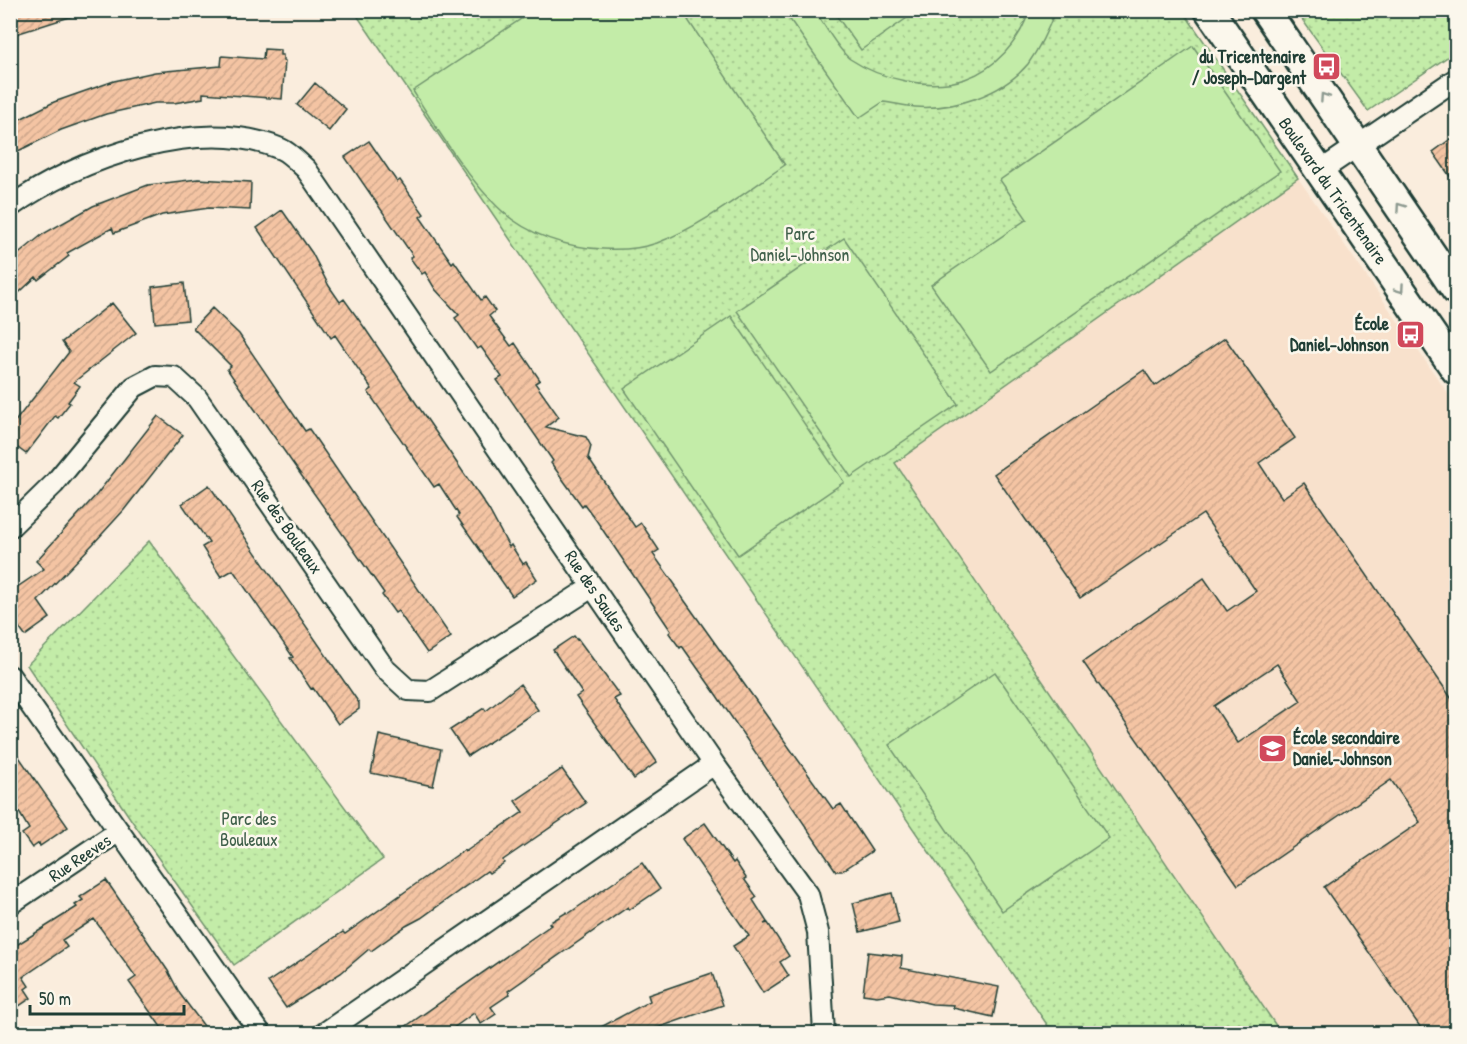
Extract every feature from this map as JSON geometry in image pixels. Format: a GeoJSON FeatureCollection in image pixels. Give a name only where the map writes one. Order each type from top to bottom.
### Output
{"type":"FeatureCollection","features":[{"type":"Feature","properties":{"kind":"street"},"geometry":{"type":"LineString","coordinates":[[1265,10],[1456,290]]}},
{"type":"Feature","properties":{"kind":"street","name":"Boulevard du Tricentenaire"},"geometry":{"type":"LineString","coordinates":[[1215,12],[1319,172],[1456,370]]}},
{"type":"Feature","properties":{"kind":"street"},"geometry":{"type":"LineString","coordinates":[[1319,172],[1456,79]]}},
{"type":"Feature","properties":{"kind":"street","name":"Rue des Saules"},"geometry":{"type":"LineString","coordinates":[[10,207],[70,171],[98,160],[129,150],[193,137],[249,139],[283,150],[306,169],[714,764],[808,894],[818,932],[824,1033]]}},
{"type":"Feature","properties":{"kind":"street","name":"Rue des Bouleaux"},"geometry":{"type":"LineString","coordinates":[[10,527],[54,484],[134,387],[155,376],[174,376],[197,398],[385,669],[408,690],[430,691],[592,587]]}},
{"type":"Feature","properties":{"kind":"street"},"geometry":{"type":"LineString","coordinates":[[10,676],[261,1034]]}},
{"type":"Feature","properties":{"kind":"street"},"geometry":{"type":"LineString","coordinates":[[322,1034],[714,764]]}},
{"type":"Feature","properties":{"kind":"street","name":"Rue Reeves"},"geometry":{"type":"LineString","coordinates":[[10,904],[119,831]]}},
{"type":"Feature","properties":{"kind":"shaded area","name":"École secondaire Daniel-Johnson"},"geometry":{"type":"Polygon","coordinates":[[[1298,178],[1456,405],[1456,1033],[1281,1033],[895,463],[1298,178]]]}},
{"type":"Feature","properties":{"kind":"green space","name":"Parc Daniel-Johnson"},"geometry":{"type":"Polygon","coordinates":[[[354,11],[1183,11],[1298,178],[895,463],[1281,1033],[1078,1034],[1048,1026],[354,11]]]}},
{"type":"Feature","properties":{"kind":"green space"},"geometry":{"type":"Polygon","coordinates":[[[533,11],[702,11],[688,20],[785,165],[707,218],[674,236],[644,247],[610,249],[576,246],[549,239],[524,227],[502,211],[478,185],[454,154],[413,91],[533,11]]]}},
{"type":"Feature","properties":{"kind":"green space"},"geometry":{"type":"Polygon","coordinates":[[[784,11],[815,11],[841,50],[862,66],[905,81],[936,84],[965,79],[996,61],[1013,43],[1029,11],[1055,11],[1028,64],[1017,75],[991,92],[945,106],[915,107],[883,102],[859,118],[784,11]]]}},
{"type":"Feature","properties":{"kind":"green space"},"geometry":{"type":"Polygon","coordinates":[[[833,11],[917,11],[861,50],[833,11]]]}},
{"type":"Feature","properties":{"kind":"green space"},"geometry":{"type":"Polygon","coordinates":[[[1299,11],[1456,11],[1456,51],[1368,111],[1301,18],[1299,11]]]}},
{"type":"Feature","properties":{"kind":"green space"},"geometry":{"type":"Polygon","coordinates":[[[1193,46],[1280,171],[991,371],[931,285],[1027,219],[1000,180],[1193,46]]]}},
{"type":"Feature","properties":{"kind":"green space"},"geometry":{"type":"Polygon","coordinates":[[[844,238],[958,404],[851,477],[737,311],[844,238]]]}},
{"type":"Feature","properties":{"kind":"green space"},"geometry":{"type":"Polygon","coordinates":[[[731,316],[844,482],[738,555],[624,389],[731,316]]]}},
{"type":"Feature","properties":{"kind":"green space","name":"Parc des Bouleaux"},"geometry":{"type":"Polygon","coordinates":[[[149,541],[383,859],[234,965],[132,821],[27,665],[149,541]]]}},
{"type":"Feature","properties":{"kind":"green space"},"geometry":{"type":"Polygon","coordinates":[[[995,672],[1109,838],[1002,911],[889,745],[995,672]]]}},
{"type":"Feature","properties":{"kind":"building"},"geometry":{"type":"Polygon","coordinates":[[[10,10],[78,10],[79,14],[10,36],[10,10]]]}},
{"type":"Feature","properties":{"kind":"building"},"geometry":{"type":"Polygon","coordinates":[[[264,49],[280,50],[280,55],[283,55],[283,61],[285,61],[282,99],[203,93],[203,98],[174,103],[155,103],[106,114],[61,130],[10,155],[10,124],[54,102],[114,81],[155,72],[221,66],[222,56],[263,59],[264,49]]]}},
{"type":"Feature","properties":{"kind":"building"},"geometry":{"type":"Polygon","coordinates":[[[315,83],[346,109],[329,131],[297,105],[315,83]]]}},
{"type":"Feature","properties":{"kind":"building"},"geometry":{"type":"Polygon","coordinates":[[[1456,135],[1456,185],[1433,152],[1456,135]]]}},
{"type":"Feature","properties":{"kind":"building"},"geometry":{"type":"Polygon","coordinates":[[[369,141],[397,182],[400,180],[424,214],[420,217],[452,263],[454,261],[481,300],[485,297],[495,311],[489,316],[511,346],[515,343],[540,380],[535,383],[559,417],[546,427],[586,437],[591,446],[588,458],[635,527],[641,523],[659,550],[653,554],[675,587],[833,809],[841,804],[872,851],[842,871],[836,871],[713,690],[682,646],[680,648],[669,633],[671,631],[596,520],[584,504],[582,506],[551,463],[553,461],[497,380],[502,377],[481,347],[477,349],[455,318],[459,315],[435,289],[425,272],[422,274],[410,258],[413,256],[345,157],[369,141]]]}},
{"type":"Feature","properties":{"kind":"building"},"geometry":{"type":"Polygon","coordinates":[[[198,179],[251,182],[250,210],[209,208],[162,215],[114,233],[112,228],[67,253],[69,256],[38,280],[36,277],[10,301],[10,261],[43,234],[93,206],[148,185],[198,179]]]}},
{"type":"Feature","properties":{"kind":"building"},"geometry":{"type":"Polygon","coordinates":[[[282,210],[312,253],[340,302],[344,299],[489,510],[509,547],[511,545],[523,564],[526,562],[537,579],[512,596],[457,517],[459,515],[439,484],[434,487],[368,392],[372,389],[335,335],[331,338],[257,228],[282,210]]]}},
{"type":"Feature","properties":{"kind":"building"},"geometry":{"type":"Polygon","coordinates":[[[184,283],[188,320],[155,323],[152,287],[184,283]]]}},
{"type":"Feature","properties":{"kind":"building"},"geometry":{"type":"Polygon","coordinates":[[[112,303],[136,333],[74,382],[80,386],[68,402],[70,403],[58,418],[55,416],[26,454],[10,442],[10,428],[69,352],[62,342],[112,303]]]}},
{"type":"Feature","properties":{"kind":"building"},"geometry":{"type":"Polygon","coordinates":[[[212,308],[239,334],[305,431],[309,429],[451,637],[427,653],[398,611],[395,613],[382,595],[384,593],[227,369],[231,366],[193,328],[212,308]]]}},
{"type":"Feature","properties":{"kind":"building"},"geometry":{"type":"Polygon","coordinates":[[[1225,338],[1295,438],[1259,463],[1282,498],[1304,483],[1456,705],[1456,1034],[1425,1034],[1324,887],[1420,822],[1391,780],[1238,885],[1083,662],[1204,578],[1227,611],[1256,591],[1203,514],[1080,598],[994,474],[1144,370],[1155,386],[1225,338]],[[1277,664],[1214,706],[1238,743],[1301,701],[1277,664]]]}},
{"type":"Feature","properties":{"kind":"building"},"geometry":{"type":"Polygon","coordinates":[[[158,416],[183,435],[124,510],[38,601],[50,618],[25,636],[10,615],[10,592],[44,569],[36,561],[97,494],[158,416]]]}},
{"type":"Feature","properties":{"kind":"building"},"geometry":{"type":"Polygon","coordinates":[[[209,485],[359,703],[359,709],[338,724],[313,688],[311,689],[290,658],[293,657],[233,570],[221,577],[202,547],[209,543],[182,504],[209,485]]]}},
{"type":"Feature","properties":{"kind":"building"},"geometry":{"type":"Polygon","coordinates":[[[574,636],[620,696],[614,699],[657,762],[634,779],[576,697],[582,693],[553,650],[574,636]]]}},
{"type":"Feature","properties":{"kind":"building"},"geometry":{"type":"Polygon","coordinates":[[[520,684],[538,710],[468,756],[450,730],[484,708],[486,711],[520,684]]]}},
{"type":"Feature","properties":{"kind":"building"},"geometry":{"type":"Polygon","coordinates":[[[379,735],[441,749],[433,786],[371,773],[379,735]]]}},
{"type":"Feature","properties":{"kind":"building"},"geometry":{"type":"Polygon","coordinates":[[[10,744],[68,827],[40,846],[39,843],[32,848],[22,834],[29,829],[10,797],[10,744]]]}},
{"type":"Feature","properties":{"kind":"building"},"geometry":{"type":"Polygon","coordinates":[[[562,769],[586,803],[503,860],[504,863],[489,873],[487,871],[371,951],[369,949],[341,973],[286,1008],[268,982],[343,932],[345,934],[464,850],[465,852],[523,812],[515,801],[562,769]]]}},
{"type":"Feature","properties":{"kind":"building"},"geometry":{"type":"Polygon","coordinates":[[[705,823],[746,878],[744,879],[757,897],[753,900],[767,922],[764,924],[768,923],[789,956],[780,962],[789,976],[763,993],[733,946],[749,936],[682,839],[705,823]]]}},
{"type":"Feature","properties":{"kind":"building"},"geometry":{"type":"Polygon","coordinates":[[[642,863],[660,889],[629,910],[628,907],[508,991],[510,994],[491,1007],[496,1014],[481,1024],[474,1013],[445,1034],[395,1034],[551,925],[549,923],[567,912],[568,914],[642,863]]]}},
{"type":"Feature","properties":{"kind":"building"},"geometry":{"type":"Polygon","coordinates":[[[106,880],[168,971],[180,994],[210,1034],[166,1034],[129,982],[136,977],[94,919],[62,940],[67,947],[23,977],[29,986],[25,989],[31,998],[10,1012],[10,949],[77,907],[75,905],[83,900],[80,897],[106,880]]]}},
{"type":"Feature","properties":{"kind":"building"},"geometry":{"type":"Polygon","coordinates":[[[892,893],[899,922],[860,932],[853,903],[892,893]]]}},
{"type":"Feature","properties":{"kind":"building"},"geometry":{"type":"Polygon","coordinates":[[[868,952],[902,956],[901,968],[999,987],[993,1017],[953,1008],[954,1005],[932,1004],[890,994],[877,996],[863,994],[868,952]]]}},
{"type":"Feature","properties":{"kind":"building"},"geometry":{"type":"Polygon","coordinates":[[[712,973],[723,1005],[640,1034],[588,1034],[650,1001],[648,995],[712,973]]]}},
{"type":"Feature","properties":{"kind":"place","name":"du Tricentenaire / Joseph-Dargent"},"geometry":{"type":"Point","coordinates":[1327,67]}},
{"type":"Feature","properties":{"kind":"place","name":"École Daniel-Johnson"},"geometry":{"type":"Point","coordinates":[1410,334]}},
{"type":"Feature","properties":{"kind":"place","name":"École secondaire Daniel-Johnson"},"geometry":{"type":"Point","coordinates":[1272,748]}}]}
